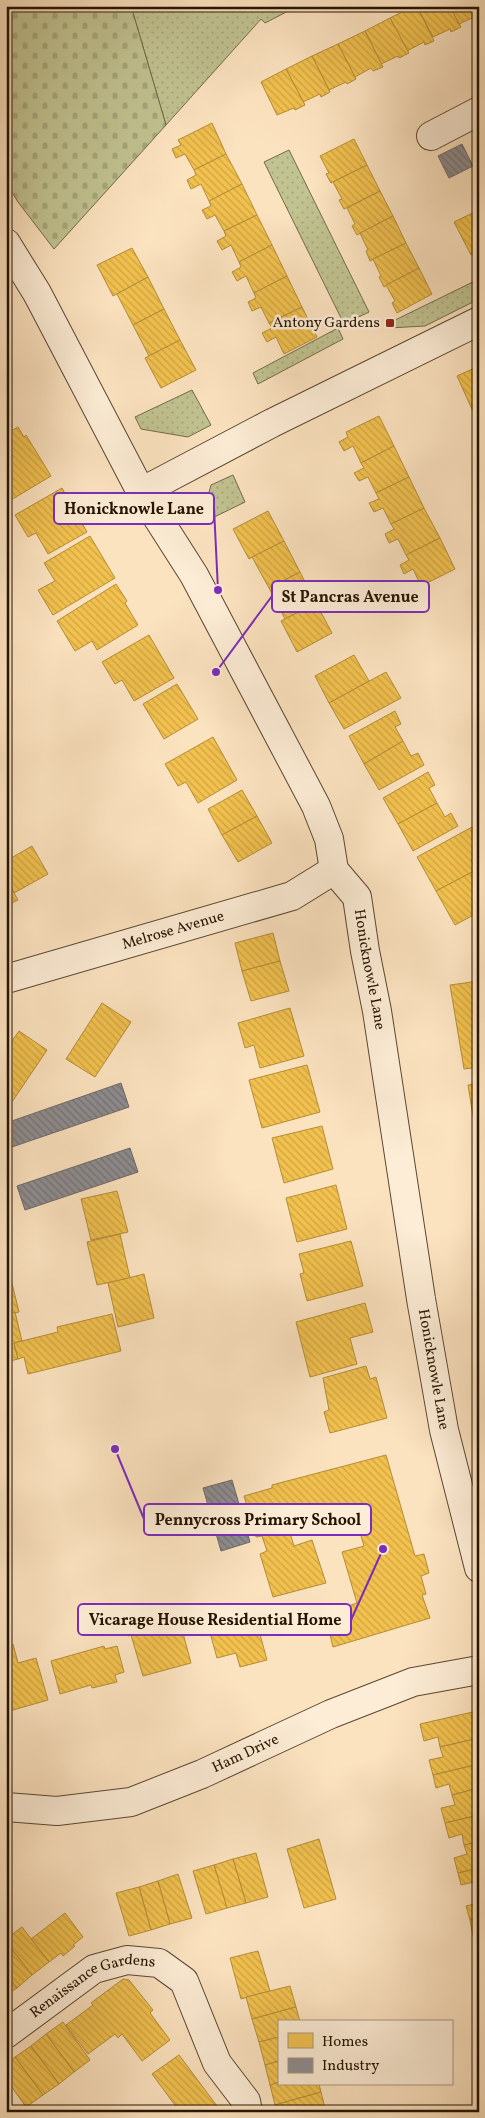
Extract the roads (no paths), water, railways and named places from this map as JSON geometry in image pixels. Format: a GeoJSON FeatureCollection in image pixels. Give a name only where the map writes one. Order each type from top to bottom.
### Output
{"type":"FeatureCollection","features":[{"type":"Feature","properties":{"kind":"street"},"geometry":{"type":"LineString","coordinates":[[431,136],[479,111]]}},
{"type":"Feature","properties":{"kind":"street"},"geometry":{"type":"LineString","coordinates":[[6,243],[37,293],[142,492],[194,575],[316,806],[329,839],[334,870]]}},
{"type":"Feature","properties":{"kind":"street"},"geometry":{"type":"LineString","coordinates":[[142,492],[272,423],[479,321]]}},
{"type":"Feature","properties":{"kind":"street","name":"Melrose Avenue"},"geometry":{"type":"LineString","coordinates":[[6,980],[292,896],[334,870]]}},
{"type":"Feature","properties":{"kind":"street","name":"Honicknowle Lane"},"geometry":{"type":"LineString","coordinates":[[334,870],[357,897],[444,1430],[479,1568]]}},
{"type":"Feature","properties":{"kind":"street","name":"Ham Drive"},"geometry":{"type":"LineString","coordinates":[[6,1807],[57,1811],[132,1802],[202,1774],[331,1714],[413,1682],[479,1670]]}},
{"type":"Feature","properties":{"kind":"street","name":"Renaissance Gardens"},"geometry":{"type":"LineString","coordinates":[[6,2034],[94,1969],[127,1960],[159,1963],[184,1981],[217,2063],[246,2101],[248,2112]]}},
{"type":"Feature","properties":{"kind":"place","name":"Antony Gardens"},"geometry":{"type":"Point","coordinates":[390,323]}},
{"type":"Feature","properties":{"kind":"place","name":"Honicknowle Lane"},"geometry":{"type":"Point","coordinates":[218,590]}},
{"type":"Feature","properties":{"kind":"place","name":"St Pancras Avenue"},"geometry":{"type":"Point","coordinates":[216,672]}},
{"type":"Feature","properties":{"kind":"place","name":"Pennycross Primary School"},"geometry":{"type":"Point","coordinates":[115,1449]}},
{"type":"Feature","properties":{"kind":"place","name":"Vicarage House Residential Home"},"geometry":{"type":"Point","coordinates":[383,1549]}}]}
